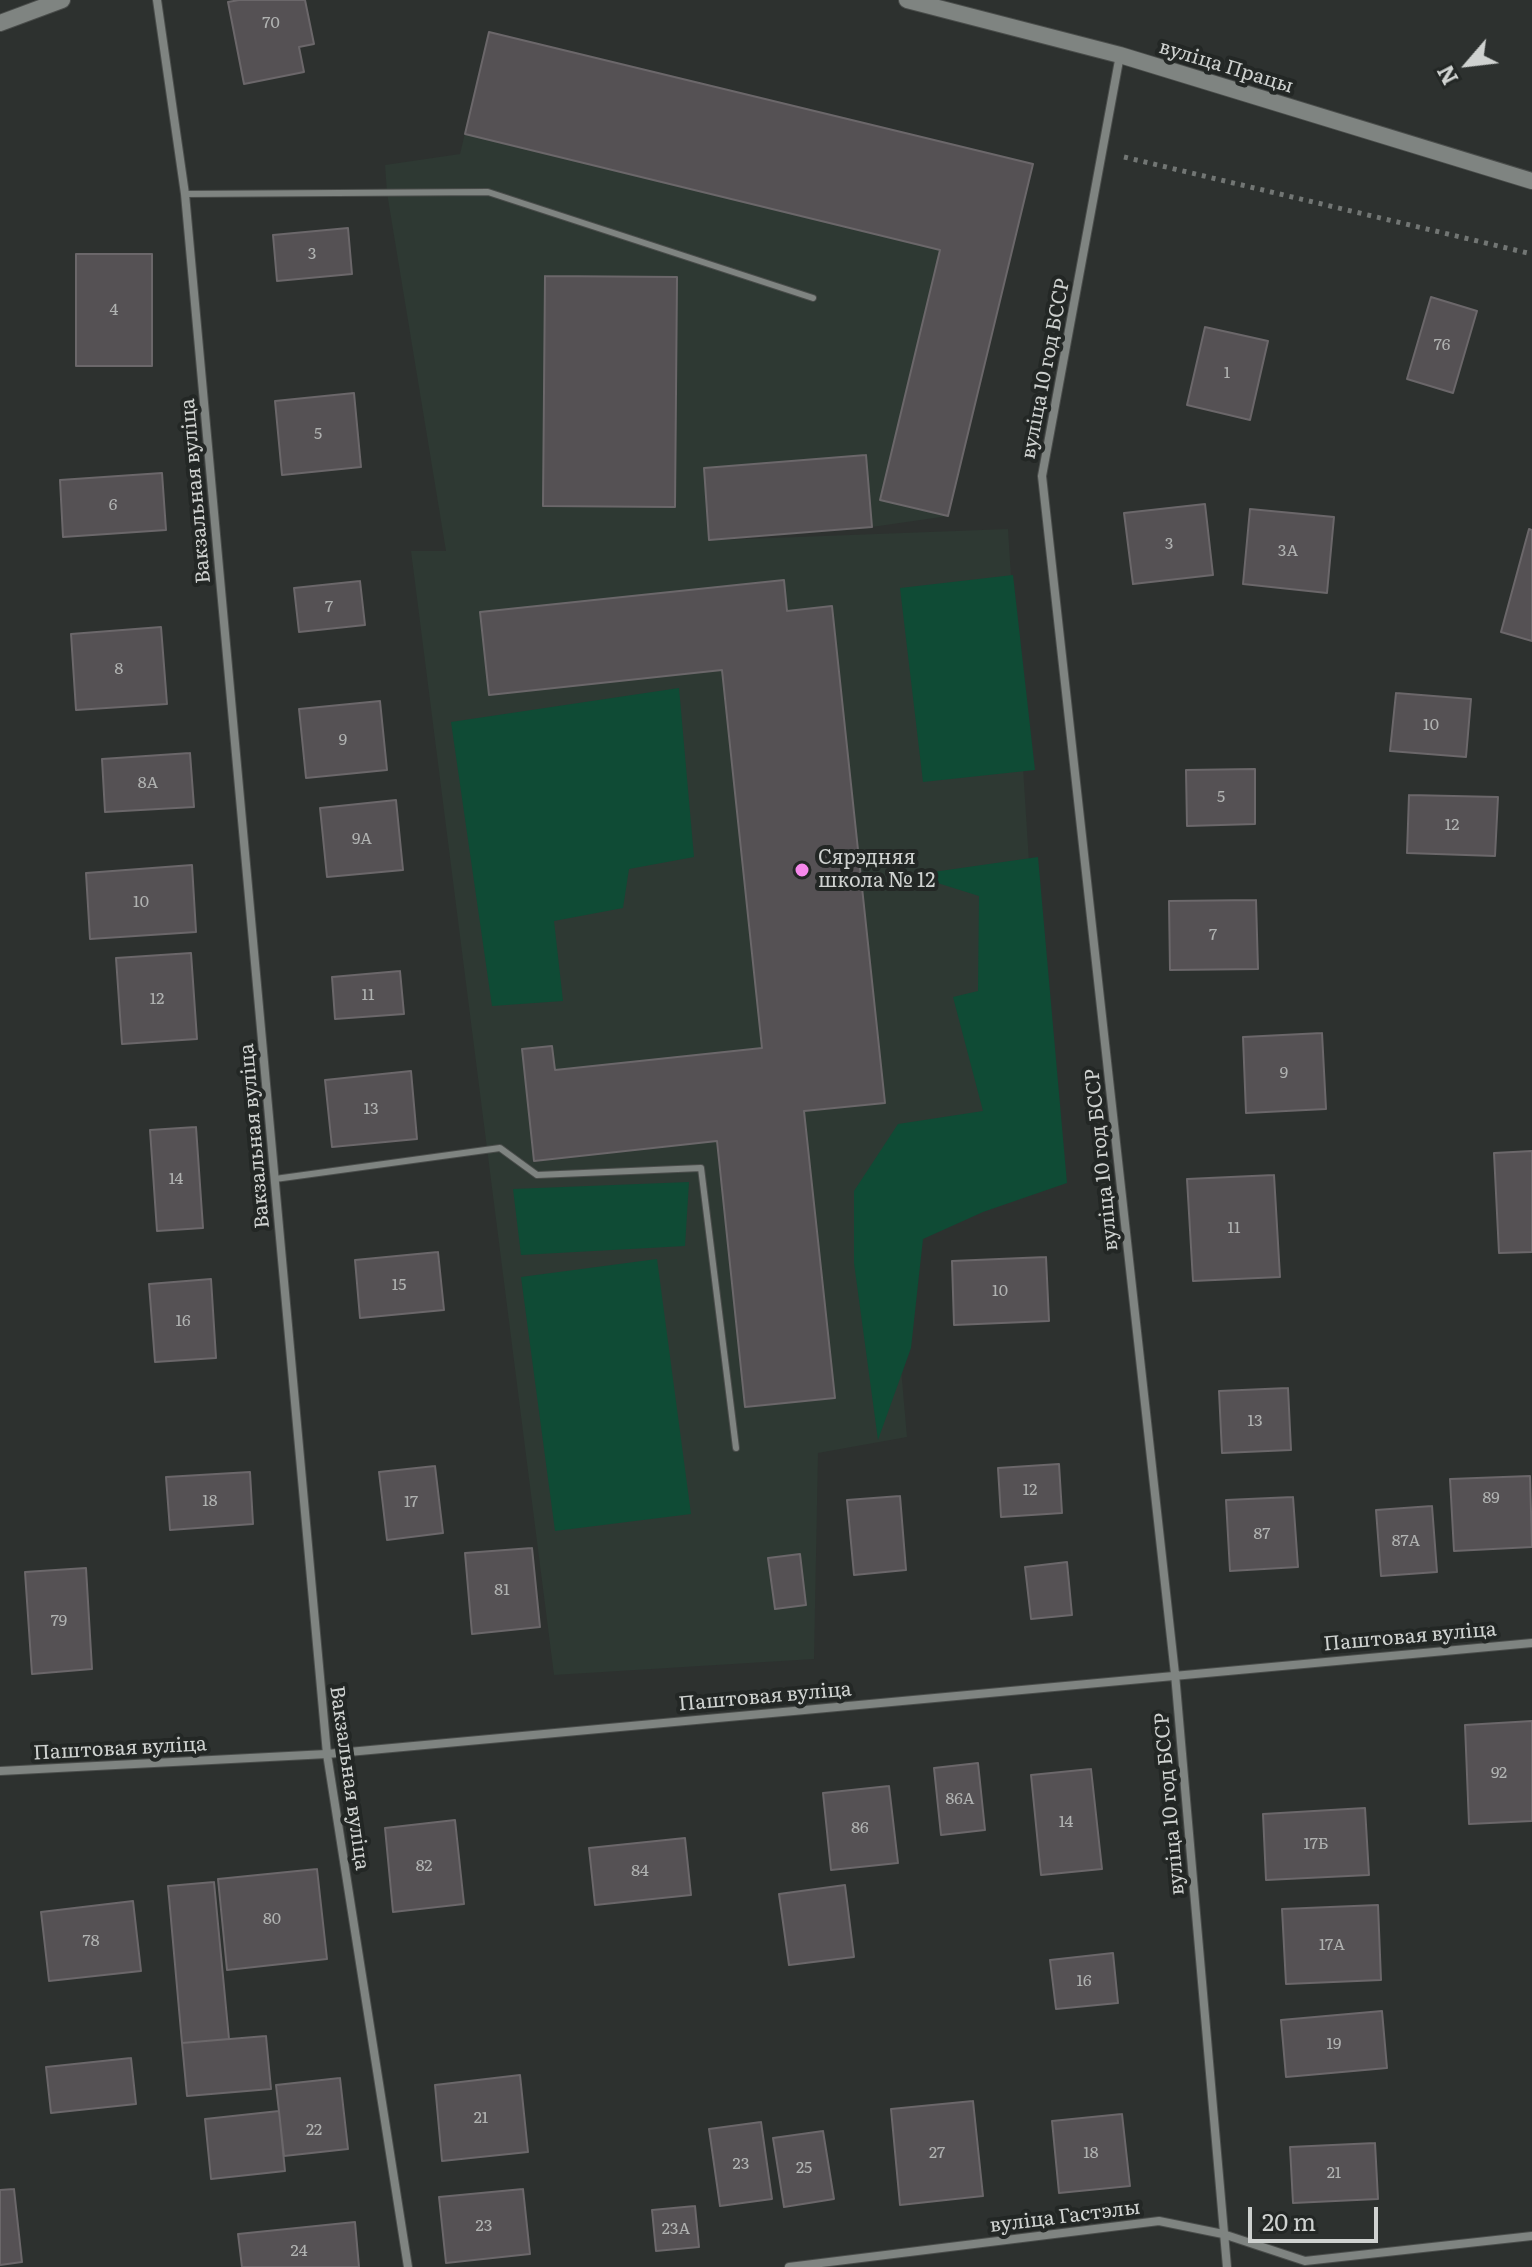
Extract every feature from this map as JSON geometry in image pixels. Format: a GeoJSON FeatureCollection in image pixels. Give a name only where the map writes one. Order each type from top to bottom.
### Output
{"type":"FeatureCollection","features":[{"type":"Feature","properties":{"kind":"main road"},"geometry":{"type":"LineString","coordinates":[[0,23],[62,0]]}},
{"type":"Feature","properties":{"kind":"main road","name":"вуліца Працы"},"geometry":{"type":"LineString","coordinates":[[907,0],[1120,55],[1532,181]]}},
{"type":"Feature","properties":{"kind":"street","name":"Вакзальная вуліца"},"geometry":{"type":"LineString","coordinates":[[157,0],[185,194],[327,1754],[408,2267]]}},
{"type":"Feature","properties":{"kind":"street","name":"вуліца 10 год БССР"},"geometry":{"type":"LineString","coordinates":[[1120,55],[1042,476],[1175,1674],[1227,2267]]}},
{"type":"Feature","properties":{"kind":"street","name":"Паштовая вуліца"},"geometry":{"type":"LineString","coordinates":[[0,1771],[327,1754],[1532,1643]]}},
{"type":"Feature","properties":{"kind":"street","name":"вуліца Гастэлы"},"geometry":{"type":"LineString","coordinates":[[789,2267],[1159,2221],[1223,2234],[1305,2261],[1532,2236]]}},
{"type":"Feature","properties":{"kind":"lane"},"geometry":{"type":"LineString","coordinates":[[185,194],[488,192],[813,298]]}},
{"type":"Feature","properties":{"kind":"lane"},"geometry":{"type":"LineString","coordinates":[[275,1179],[500,1148],[537,1175],[701,1168],[736,1448]]}},
{"type":"Feature","properties":{"kind":"path"},"geometry":{"type":"LineString","coordinates":[[1103,152],[1532,254]]}},
{"type":"Feature","properties":{"kind":"shaded area"},"geometry":{"type":"Polygon","coordinates":[[[489,32],[1033,164],[948,516],[872,527],[719,540],[1008,529],[1047,1148],[884,1173],[907,1437],[818,1453],[814,1659],[554,1675],[411,551],[446,551],[385,165],[460,154],[489,32]]]}},
{"type":"Feature","properties":{"kind":"green space"},"geometry":{"type":"Polygon","coordinates":[[[1013,575],[1035,770],[923,782],[900,588],[1013,575]]]}},
{"type":"Feature","properties":{"kind":"green space"},"geometry":{"type":"Polygon","coordinates":[[[679,688],[694,857],[629,869],[623,908],[554,921],[563,1001],[492,1006],[451,722],[679,688]]]}},
{"type":"Feature","properties":{"kind":"green space"},"geometry":{"type":"Polygon","coordinates":[[[1038,857],[1067,1183],[983,1212],[923,1239],[911,1348],[878,1440],[854,1263],[854,1191],[898,1124],[983,1111],[953,997],[978,991],[979,896],[912,875],[1038,857]]]}},
{"type":"Feature","properties":{"kind":"green space"},"geometry":{"type":"Polygon","coordinates":[[[689,1182],[685,1246],[521,1255],[513,1189],[689,1182]]]}},
{"type":"Feature","properties":{"kind":"green space"},"geometry":{"type":"Polygon","coordinates":[[[657,1259],[691,1514],[555,1531],[521,1277],[657,1259]]]}},
{"type":"Feature","properties":{"kind":"building"},"geometry":{"type":"Polygon","coordinates":[[[305,0],[314,44],[299,47],[304,72],[244,84],[228,2],[305,0]]]}},
{"type":"Feature","properties":{"kind":"building"},"geometry":{"type":"Polygon","coordinates":[[[489,32],[1033,164],[948,516],[880,500],[940,250],[465,134],[489,32]]]}},
{"type":"Feature","properties":{"kind":"building"},"geometry":{"type":"Polygon","coordinates":[[[348,228],[352,274],[277,281],[273,235],[348,228]]]}},
{"type":"Feature","properties":{"kind":"building"},"geometry":{"type":"Polygon","coordinates":[[[76,254],[152,254],[152,366],[76,366],[76,254]]]}},
{"type":"Feature","properties":{"kind":"building"},"geometry":{"type":"Polygon","coordinates":[[[545,276],[677,277],[675,507],[543,506],[545,276]]]}},
{"type":"Feature","properties":{"kind":"building"},"geometry":{"type":"Polygon","coordinates":[[[1431,297],[1477,311],[1453,393],[1407,379],[1431,297]]]}},
{"type":"Feature","properties":{"kind":"building"},"geometry":{"type":"Polygon","coordinates":[[[1205,327],[1268,341],[1250,420],[1187,405],[1205,327]]]}},
{"type":"Feature","properties":{"kind":"building"},"geometry":{"type":"Polygon","coordinates":[[[354,393],[361,467],[282,475],[275,401],[354,393]]]}},
{"type":"Feature","properties":{"kind":"building"},"geometry":{"type":"Polygon","coordinates":[[[866,455],[872,527],[709,540],[704,468],[866,455]]]}},
{"type":"Feature","properties":{"kind":"building"},"geometry":{"type":"Polygon","coordinates":[[[162,473],[166,530],[63,537],[60,480],[162,473]]]}},
{"type":"Feature","properties":{"kind":"building"},"geometry":{"type":"Polygon","coordinates":[[[1205,504],[1213,575],[1133,584],[1124,513],[1205,504]]]}},
{"type":"Feature","properties":{"kind":"building"},"geometry":{"type":"Polygon","coordinates":[[[1250,509],[1334,517],[1327,593],[1243,584],[1250,509]]]}},
{"type":"Feature","properties":{"kind":"building"},"geometry":{"type":"Polygon","coordinates":[[[1529,529],[1532,530],[1532,641],[1501,632],[1529,529]]]}},
{"type":"Feature","properties":{"kind":"building","name":"Сярэдняя школа № 12"},"geometry":{"type":"Polygon","coordinates":[[[784,580],[787,611],[832,606],[885,1103],[804,1111],[835,1398],[745,1407],[717,1141],[534,1161],[522,1049],[552,1046],[555,1070],[762,1048],[722,670],[489,695],[480,612],[784,580]]]}},
{"type":"Feature","properties":{"kind":"building"},"geometry":{"type":"Polygon","coordinates":[[[360,581],[365,625],[299,632],[294,588],[360,581]]]}},
{"type":"Feature","properties":{"kind":"building"},"geometry":{"type":"Polygon","coordinates":[[[161,627],[167,704],[76,710],[71,634],[161,627]]]}},
{"type":"Feature","properties":{"kind":"building"},"geometry":{"type":"Polygon","coordinates":[[[1396,693],[1471,699],[1466,757],[1390,751],[1396,693]]]}},
{"type":"Feature","properties":{"kind":"building"},"geometry":{"type":"Polygon","coordinates":[[[380,701],[387,770],[306,778],[299,709],[380,701]]]}},
{"type":"Feature","properties":{"kind":"building"},"geometry":{"type":"Polygon","coordinates":[[[190,753],[194,807],[105,812],[102,759],[190,753]]]}},
{"type":"Feature","properties":{"kind":"building"},"geometry":{"type":"Polygon","coordinates":[[[1255,769],[1255,824],[1187,826],[1186,770],[1255,769]]]}},
{"type":"Feature","properties":{"kind":"building"},"geometry":{"type":"Polygon","coordinates":[[[1409,795],[1498,797],[1495,856],[1407,853],[1409,795]]]}},
{"type":"Feature","properties":{"kind":"building"},"geometry":{"type":"Polygon","coordinates":[[[396,800],[403,870],[327,877],[320,808],[396,800]]]}},
{"type":"Feature","properties":{"kind":"building"},"geometry":{"type":"Polygon","coordinates":[[[192,865],[196,932],[90,939],[86,873],[192,865]]]}},
{"type":"Feature","properties":{"kind":"building"},"geometry":{"type":"Polygon","coordinates":[[[1256,900],[1258,969],[1170,970],[1169,901],[1256,900]]]}},
{"type":"Feature","properties":{"kind":"building"},"geometry":{"type":"Polygon","coordinates":[[[191,953],[197,1039],[122,1044],[116,958],[191,953]]]}},
{"type":"Feature","properties":{"kind":"building"},"geometry":{"type":"Polygon","coordinates":[[[400,971],[404,1014],[335,1019],[332,977],[400,971]]]}},
{"type":"Feature","properties":{"kind":"building"},"geometry":{"type":"Polygon","coordinates":[[[1322,1033],[1326,1109],[1246,1113],[1243,1037],[1322,1033]]]}},
{"type":"Feature","properties":{"kind":"building"},"geometry":{"type":"Polygon","coordinates":[[[411,1071],[417,1139],[332,1147],[325,1080],[411,1071]]]}},
{"type":"Feature","properties":{"kind":"building"},"geometry":{"type":"Polygon","coordinates":[[[196,1127],[203,1228],[157,1231],[150,1130],[196,1127]]]}},
{"type":"Feature","properties":{"kind":"building"},"geometry":{"type":"Polygon","coordinates":[[[1532,1151],[1532,1252],[1499,1253],[1494,1153],[1532,1151]]]}},
{"type":"Feature","properties":{"kind":"building"},"geometry":{"type":"Polygon","coordinates":[[[1274,1175],[1280,1277],[1193,1281],[1187,1179],[1274,1175]]]}},
{"type":"Feature","properties":{"kind":"building"},"geometry":{"type":"Polygon","coordinates":[[[438,1252],[444,1310],[360,1318],[355,1260],[438,1252]]]}},
{"type":"Feature","properties":{"kind":"building"},"geometry":{"type":"Polygon","coordinates":[[[1046,1257],[1049,1321],[954,1325],[952,1261],[1046,1257]]]}},
{"type":"Feature","properties":{"kind":"building"},"geometry":{"type":"Polygon","coordinates":[[[211,1279],[216,1358],[155,1362],[149,1284],[211,1279]]]}},
{"type":"Feature","properties":{"kind":"building"},"geometry":{"type":"Polygon","coordinates":[[[1288,1388],[1291,1450],[1222,1453],[1219,1391],[1288,1388]]]}},
{"type":"Feature","properties":{"kind":"building"},"geometry":{"type":"Polygon","coordinates":[[[1059,1464],[1062,1513],[1001,1517],[998,1468],[1059,1464]]]}},
{"type":"Feature","properties":{"kind":"building"},"geometry":{"type":"Polygon","coordinates":[[[435,1466],[443,1533],[387,1540],[379,1472],[435,1466]]]}},
{"type":"Feature","properties":{"kind":"building"},"geometry":{"type":"Polygon","coordinates":[[[250,1472],[253,1524],[170,1530],[166,1477],[250,1472]]]}},
{"type":"Feature","properties":{"kind":"building"},"geometry":{"type":"Polygon","coordinates":[[[1530,1476],[1532,1547],[1454,1551],[1450,1479],[1530,1476]]]}},
{"type":"Feature","properties":{"kind":"building"},"geometry":{"type":"Polygon","coordinates":[[[900,1496],[906,1570],[854,1575],[847,1500],[900,1496]]]}},
{"type":"Feature","properties":{"kind":"building"},"geometry":{"type":"Polygon","coordinates":[[[1293,1497],[1298,1567],[1230,1571],[1226,1500],[1293,1497]]]}},
{"type":"Feature","properties":{"kind":"building"},"geometry":{"type":"Polygon","coordinates":[[[1432,1506],[1437,1572],[1381,1576],[1376,1510],[1432,1506]]]}},
{"type":"Feature","properties":{"kind":"building"},"geometry":{"type":"Polygon","coordinates":[[[532,1548],[540,1627],[472,1634],[465,1553],[532,1548]]]}},
{"type":"Feature","properties":{"kind":"building"},"geometry":{"type":"Polygon","coordinates":[[[800,1554],[806,1605],[775,1609],[768,1558],[800,1554]]]}},
{"type":"Feature","properties":{"kind":"building"},"geometry":{"type":"Polygon","coordinates":[[[1067,1562],[1072,1615],[1031,1619],[1025,1567],[1067,1562]]]}},
{"type":"Feature","properties":{"kind":"building"},"geometry":{"type":"Polygon","coordinates":[[[86,1568],[92,1669],[32,1674],[25,1572],[86,1568]]]}},
{"type":"Feature","properties":{"kind":"building"},"geometry":{"type":"Polygon","coordinates":[[[1532,1721],[1532,1821],[1469,1824],[1465,1725],[1532,1721]]]}},
{"type":"Feature","properties":{"kind":"building"},"geometry":{"type":"Polygon","coordinates":[[[978,1763],[985,1830],[941,1835],[934,1768],[978,1763]]]}},
{"type":"Feature","properties":{"kind":"building"},"geometry":{"type":"Polygon","coordinates":[[[1091,1769],[1102,1869],[1041,1875],[1031,1775],[1091,1769]]]}},
{"type":"Feature","properties":{"kind":"building"},"geometry":{"type":"Polygon","coordinates":[[[889,1786],[898,1863],[831,1870],[823,1793],[889,1786]]]}},
{"type":"Feature","properties":{"kind":"building"},"geometry":{"type":"Polygon","coordinates":[[[1365,1808],[1369,1875],[1266,1880],[1263,1814],[1365,1808]]]}},
{"type":"Feature","properties":{"kind":"building"},"geometry":{"type":"Polygon","coordinates":[[[455,1820],[464,1904],[393,1912],[385,1828],[455,1820]]]}},
{"type":"Feature","properties":{"kind":"building"},"geometry":{"type":"Polygon","coordinates":[[[685,1838],[691,1895],[595,1905],[589,1848],[685,1838]]]}},
{"type":"Feature","properties":{"kind":"building"},"geometry":{"type":"Polygon","coordinates":[[[317,1869],[327,1959],[227,1970],[218,1879],[317,1869]]]}},
{"type":"Feature","properties":{"kind":"building"},"geometry":{"type":"Polygon","coordinates":[[[214,1882],[229,2039],[182,2043],[168,1886],[214,1882]]]}},
{"type":"Feature","properties":{"kind":"building"},"geometry":{"type":"Polygon","coordinates":[[[845,1885],[854,1957],[789,1965],[779,1894],[845,1885]]]}},
{"type":"Feature","properties":{"kind":"building"},"geometry":{"type":"Polygon","coordinates":[[[133,1901],[141,1971],[49,1981],[41,1912],[133,1901]]]}},
{"type":"Feature","properties":{"kind":"building"},"geometry":{"type":"Polygon","coordinates":[[[1378,1905],[1381,1980],[1286,1984],[1282,1909],[1378,1905]]]}},
{"type":"Feature","properties":{"kind":"building"},"geometry":{"type":"Polygon","coordinates":[[[1113,1953],[1118,2003],[1056,2009],[1050,1960],[1113,1953]]]}},
{"type":"Feature","properties":{"kind":"building"},"geometry":{"type":"Polygon","coordinates":[[[1382,2011],[1387,2068],[1286,2077],[1281,2020],[1382,2011]]]}},
{"type":"Feature","properties":{"kind":"building"},"geometry":{"type":"Polygon","coordinates":[[[266,2036],[271,2089],[187,2096],[182,2043],[266,2036]]]}},
{"type":"Feature","properties":{"kind":"building"},"geometry":{"type":"Polygon","coordinates":[[[131,2058],[136,2104],[51,2113],[46,2067],[131,2058]]]}},
{"type":"Feature","properties":{"kind":"building"},"geometry":{"type":"Polygon","coordinates":[[[520,2075],[528,2152],[442,2161],[435,2085],[520,2075]]]}},
{"type":"Feature","properties":{"kind":"building"},"geometry":{"type":"Polygon","coordinates":[[[340,2078],[348,2149],[284,2156],[276,2085],[340,2078]]]}},
{"type":"Feature","properties":{"kind":"building"},"geometry":{"type":"Polygon","coordinates":[[[973,2101],[983,2196],[900,2205],[891,2109],[973,2101]]]}},
{"type":"Feature","properties":{"kind":"building"},"geometry":{"type":"Polygon","coordinates":[[[279,2111],[285,2171],[211,2179],[205,2119],[279,2111]]]}},
{"type":"Feature","properties":{"kind":"building"},"geometry":{"type":"Polygon","coordinates":[[[1122,2114],[1130,2186],[1059,2193],[1052,2121],[1122,2114]]]}},
{"type":"Feature","properties":{"kind":"building"},"geometry":{"type":"Polygon","coordinates":[[[761,2122],[772,2199],[720,2206],[709,2129],[761,2122]]]}},
{"type":"Feature","properties":{"kind":"building"},"geometry":{"type":"Polygon","coordinates":[[[823,2131],[834,2199],[784,2207],[773,2138],[823,2131]]]}},
{"type":"Feature","properties":{"kind":"building"},"geometry":{"type":"Polygon","coordinates":[[[1375,2143],[1378,2199],[1293,2203],[1290,2147],[1375,2143]]]}},
{"type":"Feature","properties":{"kind":"building"},"geometry":{"type":"Polygon","coordinates":[[[14,2189],[22,2262],[0,2265],[0,2190],[14,2189]]]}},
{"type":"Feature","properties":{"kind":"building"},"geometry":{"type":"Polygon","coordinates":[[[523,2189],[530,2254],[446,2263],[439,2197],[523,2189]]]}},
{"type":"Feature","properties":{"kind":"building"},"geometry":{"type":"Polygon","coordinates":[[[695,2206],[699,2247],[656,2251],[652,2210],[695,2206]]]}},
{"type":"Feature","properties":{"kind":"building"},"geometry":{"type":"Polygon","coordinates":[[[355,2222],[359,2267],[242,2267],[238,2234],[355,2222]]]}},
{"type":"Feature","properties":{"kind":"place","name":"Сярэдняя школа № 12"},"geometry":{"type":"Point","coordinates":[802,870]}}]}
